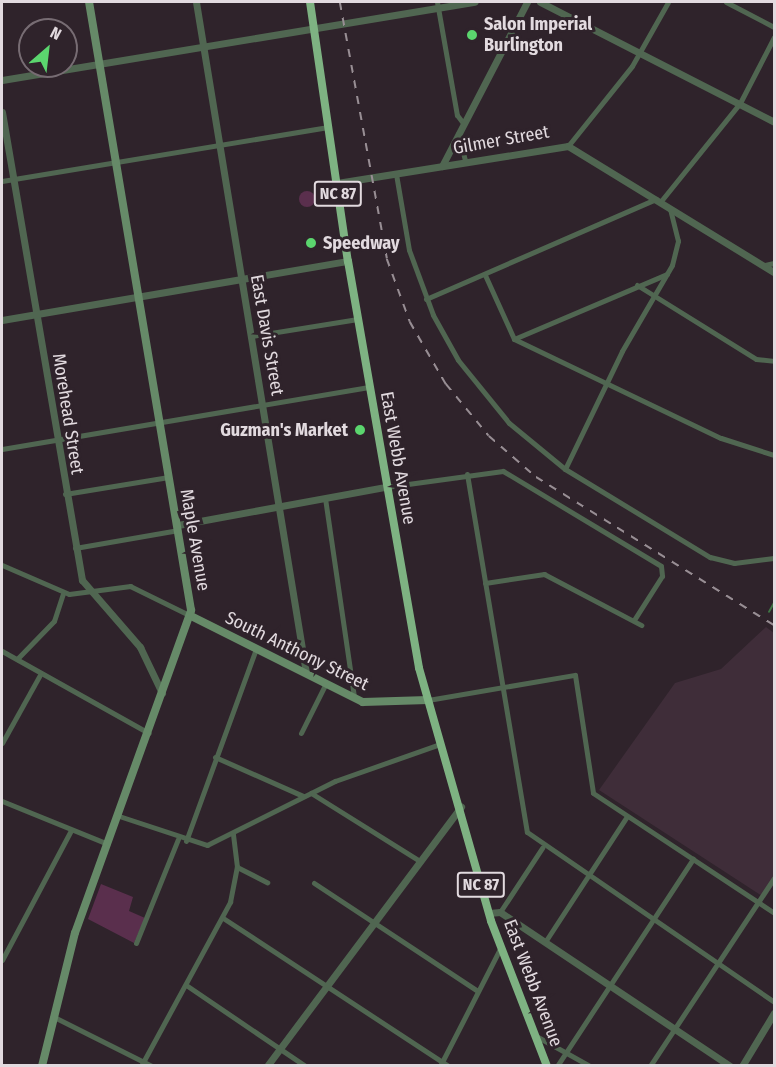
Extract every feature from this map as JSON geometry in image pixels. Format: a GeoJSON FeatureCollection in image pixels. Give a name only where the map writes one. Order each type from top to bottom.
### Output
{"type":"FeatureCollection","features":[{"type":"Feature","properties":{"kind":"highway","name":"East Webb Avenue"},"geometry":{"type":"LineString","coordinates":[[310,2],[327,127],[369,387],[386,487],[428,700],[440,744],[462,805],[489,913],[547,1065]]}},
{"type":"Feature","properties":{"kind":"main road","name":"Maple Avenue"},"geometry":{"type":"LineString","coordinates":[[42,1065],[70,950],[191,616],[89,2]]}},
{"type":"Feature","properties":{"kind":"main road","name":"South Anthony Street"},"geometry":{"type":"LineString","coordinates":[[191,616],[354,698],[376,704],[428,700]]}},
{"type":"Feature","properties":{"kind":"street","name":"East Davis Street"},"geometry":{"type":"LineString","coordinates":[[196,2],[282,508],[306,673]]}},
{"type":"Feature","properties":{"kind":"street"},"geometry":{"type":"LineString","coordinates":[[2,80],[438,4],[475,2]]}},
{"type":"Feature","properties":{"kind":"street"},"geometry":{"type":"LineString","coordinates":[[442,166],[527,2]]}},
{"type":"Feature","properties":{"kind":"street"},"geometry":{"type":"LineString","coordinates":[[540,2],[774,122]]}},
{"type":"Feature","properties":{"kind":"street","name":"Gilmer Street"},"geometry":{"type":"LineString","coordinates":[[337,183],[568,146],[641,53],[668,2]]}},
{"type":"Feature","properties":{"kind":"street"},"geometry":{"type":"LineString","coordinates":[[726,2],[774,27]]}},
{"type":"Feature","properties":{"kind":"street"},"geometry":{"type":"LineString","coordinates":[[438,4],[457,115],[463,123]]}},
{"type":"Feature","properties":{"kind":"street"},"geometry":{"type":"LineString","coordinates":[[426,299],[659,199],[740,104],[774,37]]}},
{"type":"Feature","properties":{"kind":"street","name":"Morehead Street"},"geometry":{"type":"LineString","coordinates":[[2,112],[75,548],[90,592],[140,647],[163,695]]}},
{"type":"Feature","properties":{"kind":"street"},"geometry":{"type":"LineString","coordinates":[[2,181],[327,127]]}},
{"type":"Feature","properties":{"kind":"street"},"geometry":{"type":"LineString","coordinates":[[458,134],[465,161]]}},
{"type":"Feature","properties":{"kind":"street"},"geometry":{"type":"LineString","coordinates":[[568,146],[659,199],[774,272]]}},
{"type":"Feature","properties":{"kind":"street"},"geometry":{"type":"LineString","coordinates":[[396,174],[406,236],[426,299],[458,360],[489,401],[565,469],[710,557],[734,563],[774,558]]}},
{"type":"Feature","properties":{"kind":"street"},"geometry":{"type":"LineString","coordinates":[[565,469],[607,383],[667,274],[678,241],[670,207]]}},
{"type":"Feature","properties":{"kind":"street"},"geometry":{"type":"LineString","coordinates":[[2,320],[348,261]]}},
{"type":"Feature","properties":{"kind":"street"},"geometry":{"type":"LineString","coordinates":[[765,265],[774,263]]}},
{"type":"Feature","properties":{"kind":"street"},"geometry":{"type":"LineString","coordinates":[[514,339],[667,274]]}},
{"type":"Feature","properties":{"kind":"street"},"geometry":{"type":"LineString","coordinates":[[485,275],[514,339],[732,443],[774,455]]}},
{"type":"Feature","properties":{"kind":"street"},"geometry":{"type":"LineString","coordinates":[[638,285],[756,359],[774,361]]}},
{"type":"Feature","properties":{"kind":"street"},"geometry":{"type":"LineString","coordinates":[[252,336],[358,319]]}},
{"type":"Feature","properties":{"kind":"street"},"geometry":{"type":"LineString","coordinates":[[2,450],[160,421],[369,387]]}},
{"type":"Feature","properties":{"kind":"street"},"geometry":{"type":"LineString","coordinates":[[75,548],[325,498],[498,470],[662,568],[634,620]]}},
{"type":"Feature","properties":{"kind":"street"},"geometry":{"type":"LineString","coordinates":[[467,474],[527,832],[542,848],[774,1002]]}},
{"type":"Feature","properties":{"kind":"street"},"geometry":{"type":"LineString","coordinates":[[65,494],[169,477]]}},
{"type":"Feature","properties":{"kind":"street"},"geometry":{"type":"LineString","coordinates":[[325,498],[354,698]]}},
{"type":"Feature","properties":{"kind":"street"},"geometry":{"type":"LineString","coordinates":[[2,565],[63,593],[90,592],[130,586],[191,616]]}},
{"type":"Feature","properties":{"kind":"street"},"geometry":{"type":"LineString","coordinates":[[485,583],[542,573],[641,625]]}},
{"type":"Feature","properties":{"kind":"street"},"geometry":{"type":"LineString","coordinates":[[17,659],[54,621],[63,593]]}},
{"type":"Feature","properties":{"kind":"street"},"geometry":{"type":"LineString","coordinates":[[186,842],[256,649]]}},
{"type":"Feature","properties":{"kind":"street"},"geometry":{"type":"LineString","coordinates":[[2,651],[149,734]]}},
{"type":"Feature","properties":{"kind":"street"},"geometry":{"type":"LineString","coordinates":[[2,743],[41,673]]}},
{"type":"Feature","properties":{"kind":"street"},"geometry":{"type":"LineString","coordinates":[[428,700],[575,675],[591,789],[627,816],[774,913]]}},
{"type":"Feature","properties":{"kind":"street"},"geometry":{"type":"LineString","coordinates":[[301,733],[326,683]]}},
{"type":"Feature","properties":{"kind":"street"},"geometry":{"type":"LineString","coordinates":[[119,816],[186,842],[207,845],[303,796],[440,744]]}},
{"type":"Feature","properties":{"kind":"street"},"geometry":{"type":"LineString","coordinates":[[215,757],[303,796]]}},
{"type":"Feature","properties":{"kind":"street"},"geometry":{"type":"LineString","coordinates":[[310,793],[420,861]]}},
{"type":"Feature","properties":{"kind":"street"},"geometry":{"type":"LineString","coordinates":[[2,801],[108,844]]}},
{"type":"Feature","properties":{"kind":"street"},"geometry":{"type":"LineString","coordinates":[[267,1065],[462,805]]}},
{"type":"Feature","properties":{"kind":"street"},"geometry":{"type":"LineString","coordinates":[[545,942],[627,816]]}},
{"type":"Feature","properties":{"kind":"street"},"geometry":{"type":"LineString","coordinates":[[2,960],[71,830]]}},
{"type":"Feature","properties":{"kind":"street"},"geometry":{"type":"LineString","coordinates":[[142,1063],[223,918],[237,867],[233,833]]}},
{"type":"Feature","properties":{"kind":"street"},"geometry":{"type":"LineString","coordinates":[[136,943],[178,839]]}},
{"type":"Feature","properties":{"kind":"street"},"geometry":{"type":"LineString","coordinates":[[542,848],[500,912],[730,1065]]}},
{"type":"Feature","properties":{"kind":"street"},"geometry":{"type":"LineString","coordinates":[[557,1065],[693,858]]}},
{"type":"Feature","properties":{"kind":"street"},"geometry":{"type":"LineString","coordinates":[[237,867],[267,882]]}},
{"type":"Feature","properties":{"kind":"street"},"geometry":{"type":"LineString","coordinates":[[650,1065],[774,878]]}},
{"type":"Feature","properties":{"kind":"street"},"geometry":{"type":"LineString","coordinates":[[314,883],[476,990]]}},
{"type":"Feature","properties":{"kind":"street","name":"East Webb Avenue"},"geometry":{"type":"LineString","coordinates":[[489,913],[500,912]]}},
{"type":"Feature","properties":{"kind":"street"},"geometry":{"type":"LineString","coordinates":[[223,918],[441,1063],[448,1065]]}},
{"type":"Feature","properties":{"kind":"street"},"geometry":{"type":"LineString","coordinates":[[441,1063],[476,990],[501,947]]}},
{"type":"Feature","properties":{"kind":"street"},"geometry":{"type":"LineString","coordinates":[[186,985],[305,1065]]}},
{"type":"Feature","properties":{"kind":"street"},"geometry":{"type":"LineString","coordinates":[[742,1065],[774,1013]]}},
{"type":"Feature","properties":{"kind":"street"},"geometry":{"type":"LineString","coordinates":[[54,1017],[142,1063],[152,1065]]}},
{"type":"Feature","properties":{"kind":"street"},"geometry":{"type":"LineString","coordinates":[[536,1036],[590,1065]]}},
{"type":"Feature","properties":{"kind":"shaded area"},"geometry":{"type":"Polygon","coordinates":[[[307,191],[313,193],[315,199],[313,205],[307,207],[301,205],[299,199],[301,193],[307,191]]]}},
{"type":"Feature","properties":{"kind":"shaded area"},"geometry":{"type":"Polygon","coordinates":[[[766,627],[774,633],[774,884],[765,898],[599,790],[675,683],[721,669],[766,627]]]}},
{"type":"Feature","properties":{"kind":"shaded area"},"geometry":{"type":"Polygon","coordinates":[[[101,884],[133,897],[129,911],[145,918],[134,943],[88,919],[101,884]]]}},
{"type":"Feature","properties":{"kind":"waterway"},"geometry":{"type":"LineString","coordinates":[[769,612],[774,603]]}},
{"type":"Feature","properties":{"kind":"railway"},"geometry":{"type":"LineString","coordinates":[[340,2],[387,259],[410,322],[446,384],[489,436],[536,477],[774,625]]}},
{"type":"Feature","properties":{"kind":"place","name":"Salon Imperial Burlington"},"geometry":{"type":"Point","coordinates":[472,35]}},
{"type":"Feature","properties":{"kind":"place","name":"Speedway"},"geometry":{"type":"Point","coordinates":[311,243]}},
{"type":"Feature","properties":{"kind":"place","name":"Guzman's Market"},"geometry":{"type":"Point","coordinates":[360,430]}}]}
